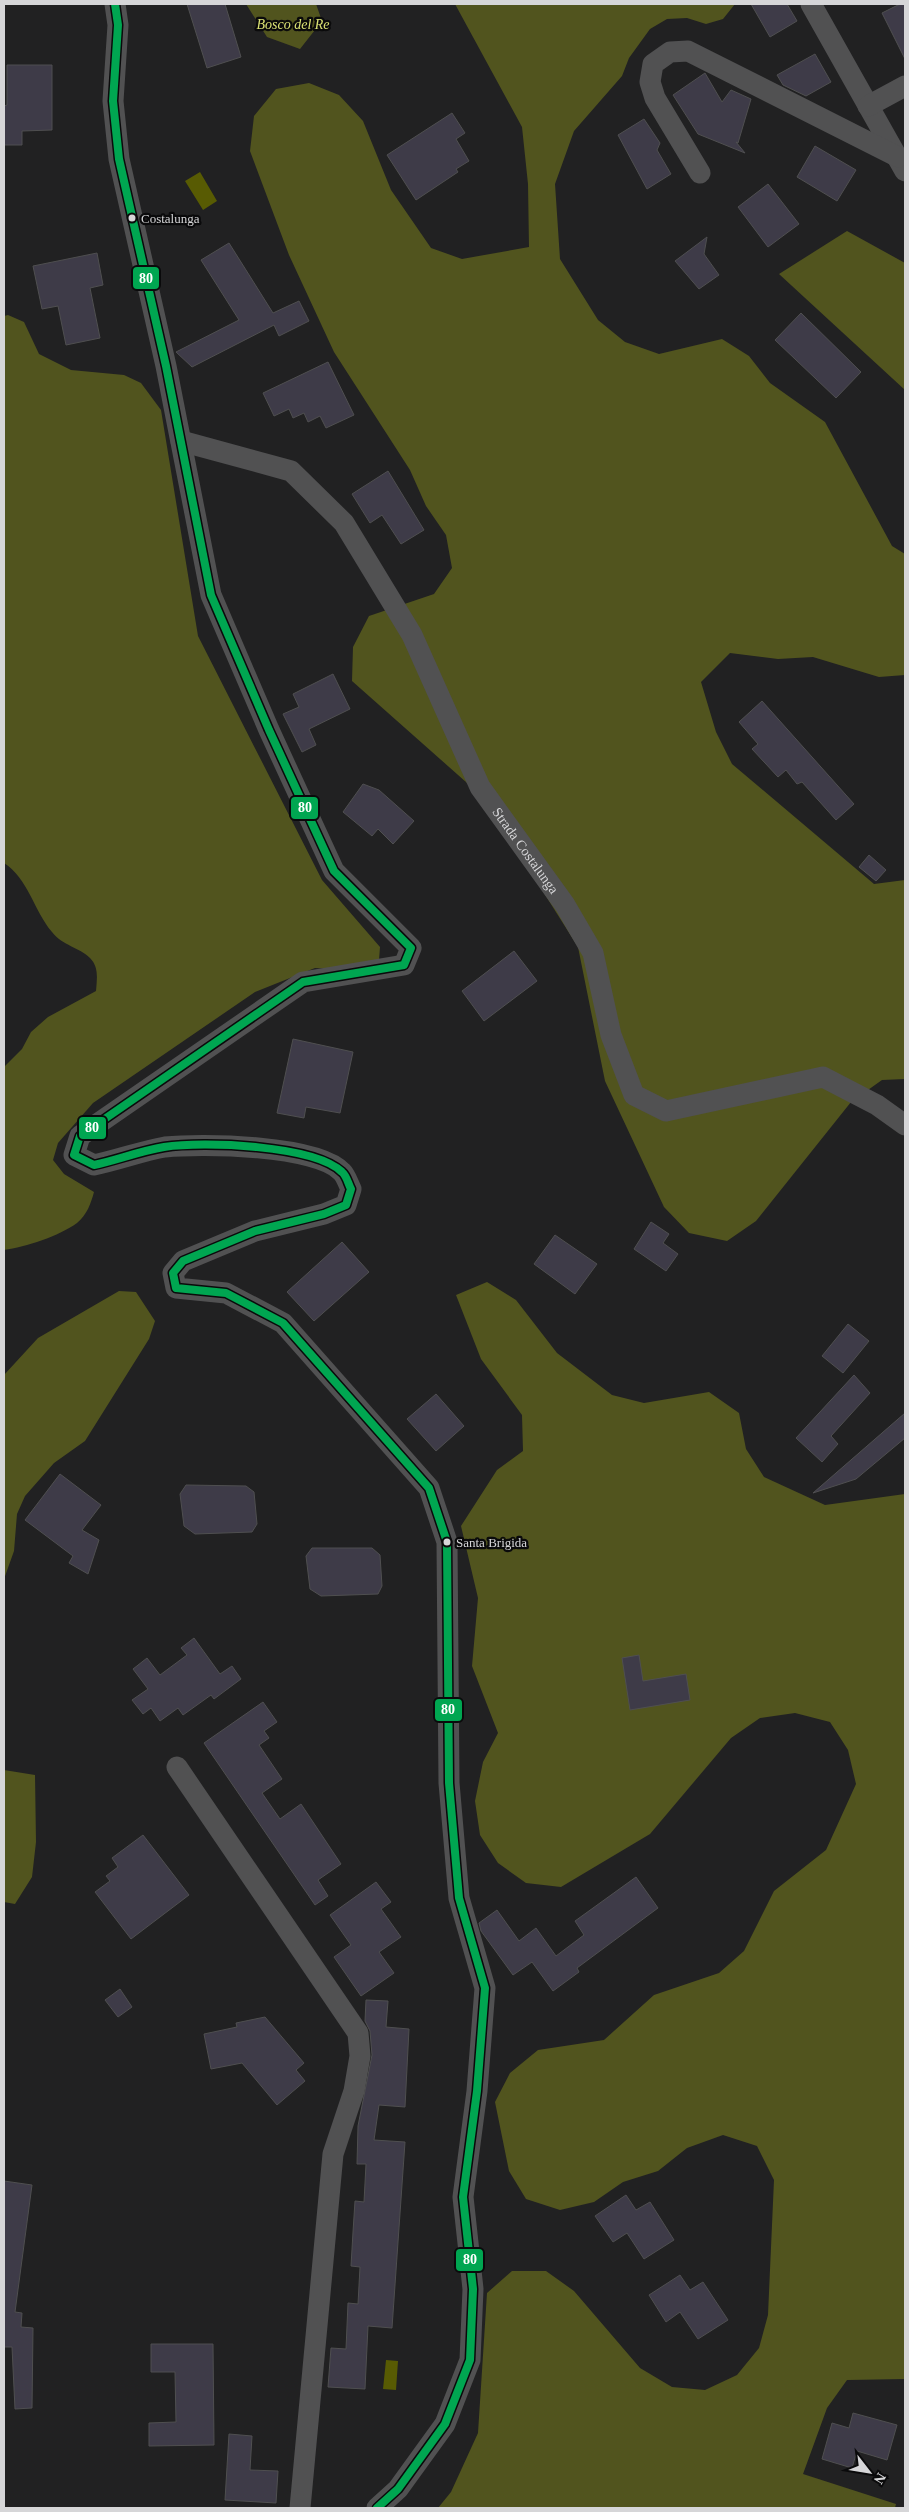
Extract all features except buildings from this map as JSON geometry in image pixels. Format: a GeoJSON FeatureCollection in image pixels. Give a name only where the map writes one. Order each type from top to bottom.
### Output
{"type":"FeatureCollection","features":[{"type":"Feature","properties":{"kind":"street"},"geometry":{"type":"LineString","coordinates":[[115,4],[118,25],[113,101],[119,160],[166,366],[211,595],[273,739],[334,871],[411,948],[404,965],[304,982],[80,1136],[74,1155],[94,1166],[165,1148],[229,1146],[282,1151],[322,1160],[342,1171],[351,1189],[346,1206],[324,1214],[255,1231],[183,1261],[173,1273],[176,1288],[226,1293],[283,1323],[430,1488],[447,1542],[449,1783],[459,1898],[485,1988],[477,2091],[464,2197],[473,2289],[470,2360],[445,2424],[398,2489],[378,2508]]}},
{"type":"Feature","properties":{"kind":"street"},"geometry":{"type":"LineString","coordinates":[[811,4],[901,164]]}},
{"type":"Feature","properties":{"kind":"street"},"geometry":{"type":"LineString","coordinates":[[700,173],[655,98],[650,82],[654,64],[670,52],[688,51],[901,164]]}},
{"type":"Feature","properties":{"kind":"street"},"geometry":{"type":"LineString","coordinates":[[868,106],[905,86]]}},
{"type":"Feature","properties":{"kind":"street","name":"Strada Costalunga"},"geometry":{"type":"LineString","coordinates":[[181,441],[291,471],[344,523],[412,635],[480,787],[565,904],[592,953],[611,1035],[634,1095],[666,1111],[823,1077],[877,1105],[905,1125]]}},
{"type":"Feature","properties":{"kind":"street"},"geometry":{"type":"LineString","coordinates":[[178,1767],[358,2033],[360,2056],[354,2091],[333,2154],[300,2508]]}},
{"type":"Feature","properties":{"kind":"green space","name":"Bosco del Re"},"geometry":{"type":"Polygon","coordinates":[[[246,4],[316,4],[322,21],[300,49],[267,37],[246,4]]]}},
{"type":"Feature","properties":{"kind":"green space"},"geometry":{"type":"Polygon","coordinates":[[[455,4],[735,4],[723,19],[706,24],[687,18],[667,19],[650,29],[629,58],[622,76],[574,131],[555,184],[560,259],[598,320],[625,342],[659,354],[722,339],[749,356],[770,383],[825,422],[892,546],[905,554],[905,675],[879,677],[813,657],[778,659],[730,653],[701,682],[716,732],[732,764],[874,884],[905,880],[905,1079],[882,1080],[851,1102],[756,1221],[727,1241],[689,1233],[664,1207],[605,1081],[578,947],[484,798],[352,681],[353,647],[369,616],[434,594],[452,568],[446,535],[426,506],[410,470],[334,352],[289,255],[250,151],[254,116],[276,89],[309,83],[339,95],[363,121],[391,190],[431,248],[462,259],[529,247],[528,184],[522,127],[455,4]]]}},
{"type":"Feature","properties":{"kind":"green space"},"geometry":{"type":"Polygon","coordinates":[[[847,231],[905,263],[905,390],[779,274],[847,231]]]}},
{"type":"Feature","properties":{"kind":"green space"},"geometry":{"type":"Polygon","coordinates":[[[8,315],[24,322],[39,354],[71,370],[124,375],[141,383],[161,410],[198,636],[322,880],[380,947],[379,960],[332,969],[315,968],[255,992],[93,1103],[58,1143],[53,1160],[64,1174],[94,1192],[86,1213],[70,1228],[32,1244],[4,1250],[4,1067],[22,1049],[31,1032],[48,1017],[96,991],[97,978],[95,965],[90,958],[56,937],[46,924],[19,877],[4,863],[4,316],[8,315]]]}},
{"type":"Feature","properties":{"kind":"green space"},"geometry":{"type":"Polygon","coordinates":[[[487,1282],[516,1300],[557,1353],[612,1395],[644,1403],[709,1392],[739,1413],[746,1449],[764,1477],[825,1505],[905,1494],[905,2379],[847,2380],[827,2408],[803,2474],[896,2504],[895,2508],[438,2508],[451,2492],[478,2433],[487,2293],[512,2271],[546,2271],[574,2291],[640,2368],[672,2387],[705,2390],[737,2375],[759,2348],[768,2315],[774,2180],[757,2146],[723,2135],[687,2148],[658,2171],[623,2182],[594,2202],[560,2210],[526,2199],[509,2171],[495,2102],[510,2073],[538,2050],[604,2040],[654,1995],[719,1973],[744,1951],[774,1891],[826,1850],[856,1784],[848,1750],[830,1722],[795,1713],[760,1718],[731,1738],[650,1834],[561,1887],[526,1883],[498,1863],[480,1835],[475,1801],[483,1762],[498,1733],[472,1666],[478,1598],[461,1526],[497,1470],[523,1451],[522,1415],[481,1359],[456,1295],[487,1282]]]}},
{"type":"Feature","properties":{"kind":"green space"},"geometry":{"type":"Polygon","coordinates":[[[119,1291],[136,1292],[155,1321],[149,1339],[85,1441],[54,1463],[25,1496],[17,1514],[14,1551],[4,1579],[4,1375],[38,1338],[119,1291]]]}},
{"type":"Feature","properties":{"kind":"green space"},"geometry":{"type":"Polygon","coordinates":[[[4,1770],[35,1775],[36,1842],[32,1877],[15,1904],[4,1902],[4,1770]]]}},
{"type":"Feature","properties":{"kind":"shaded area"},"geometry":{"type":"Polygon","coordinates":[[[200,172],[217,201],[203,210],[185,181],[200,172]]]}},
{"type":"Feature","properties":{"kind":"shaded area"},"geometry":{"type":"Polygon","coordinates":[[[386,2360],[398,2361],[396,2390],[383,2389],[386,2360]]]}},
{"type":"Feature","properties":{"kind":"transit line","name":"80"},"geometry":{"type":"LineString","coordinates":[[115,4],[118,25],[113,101],[119,159],[166,366],[211,595],[269,730],[334,871],[411,948],[404,965],[303,982],[80,1136],[74,1155],[94,1165],[164,1147],[230,1145],[257,1147],[308,1156],[328,1163],[344,1174],[351,1189],[346,1205],[324,1214],[255,1231],[183,1261],[173,1273],[176,1288],[226,1293],[283,1323],[429,1488],[447,1542],[449,1783],[459,1898],[485,1988],[477,2091],[463,2197],[473,2289],[470,2360],[445,2424],[398,2489],[377,2508]]}},
{"type":"Feature","properties":{"kind":"place","name":"Costalunga"},"geometry":{"type":"Point","coordinates":[132,218]}},
{"type":"Feature","properties":{"kind":"place","name":"Santa Brigida"},"geometry":{"type":"Point","coordinates":[447,1542]}}]}
